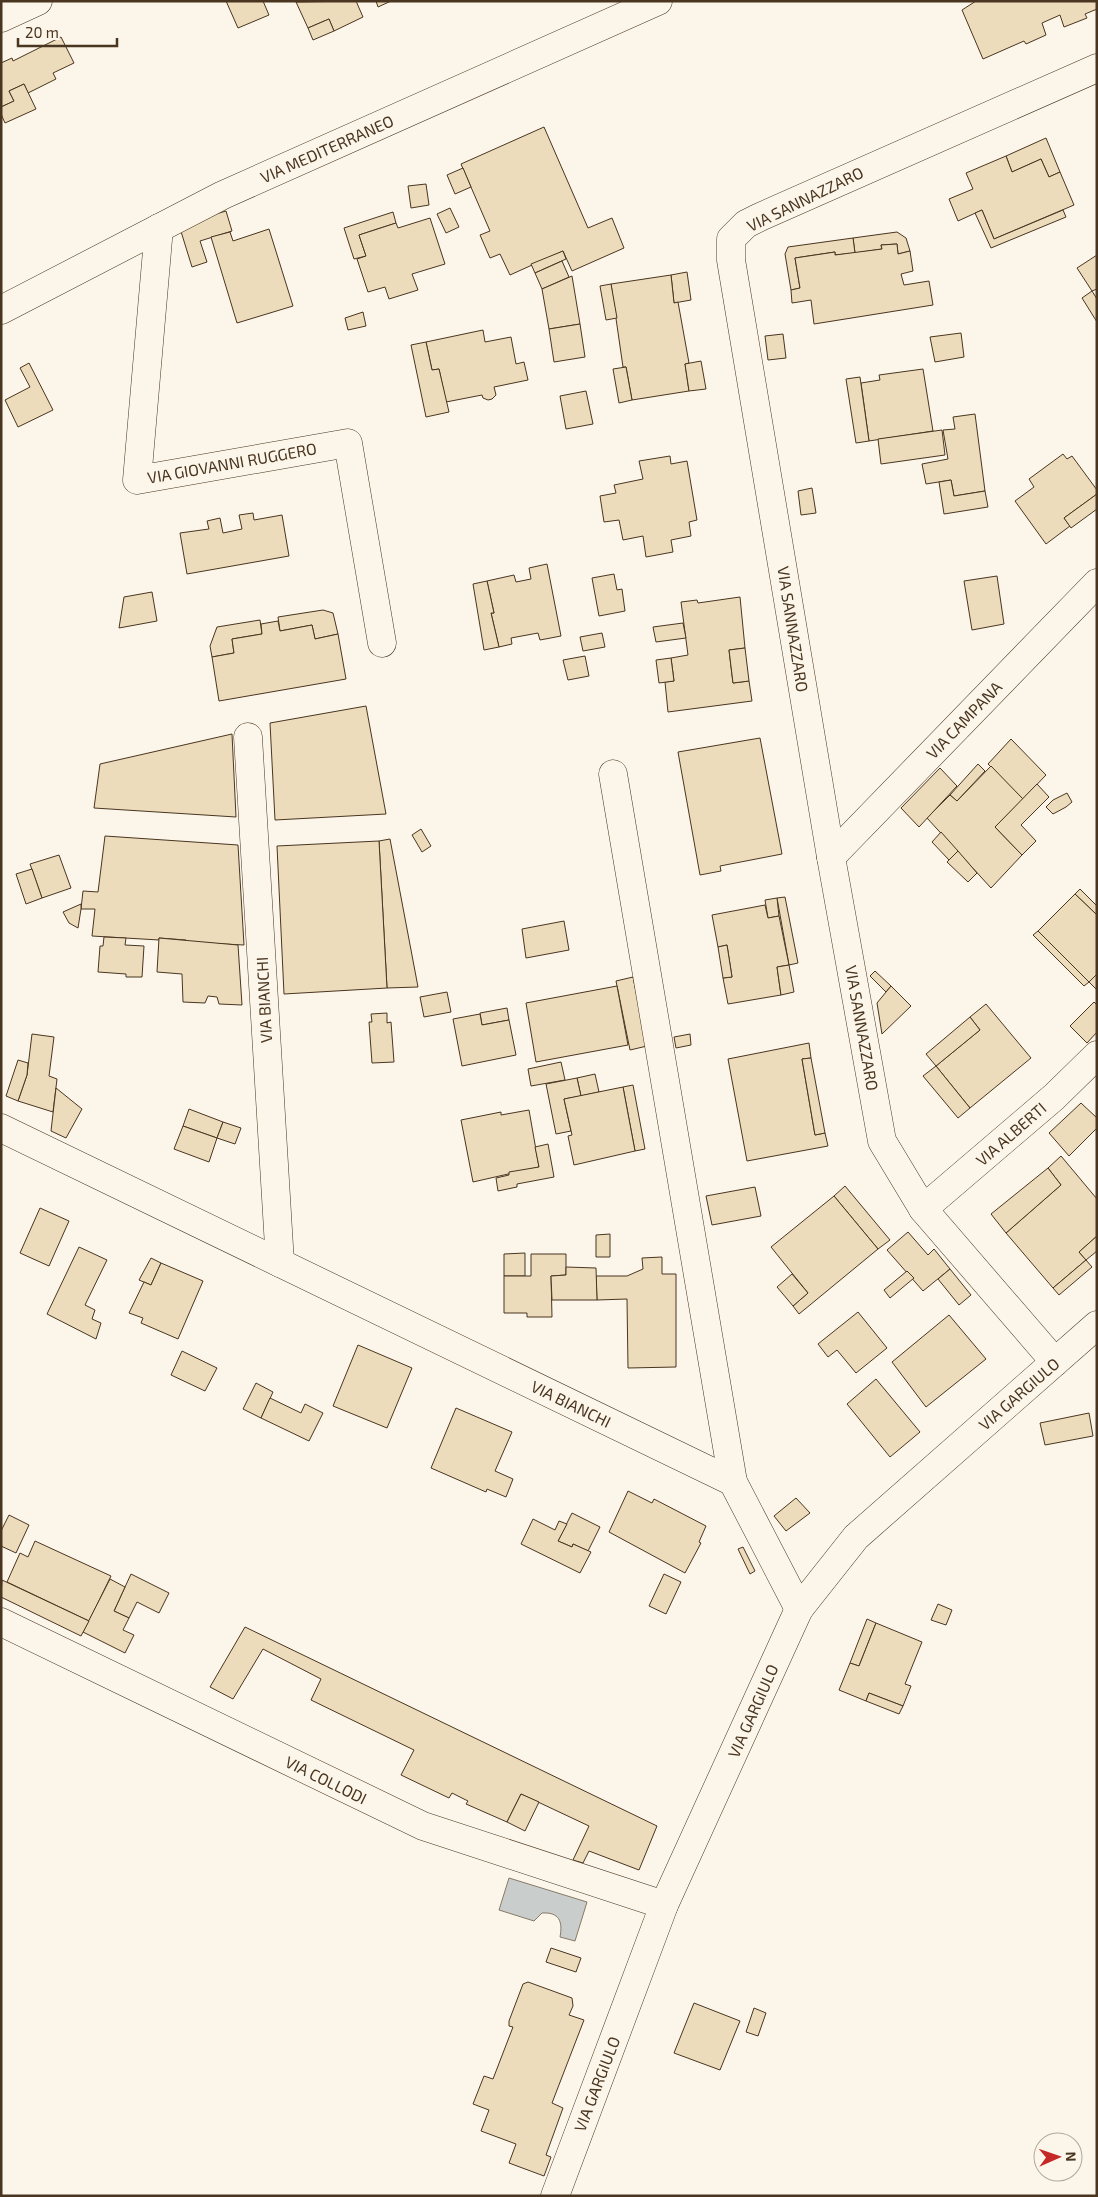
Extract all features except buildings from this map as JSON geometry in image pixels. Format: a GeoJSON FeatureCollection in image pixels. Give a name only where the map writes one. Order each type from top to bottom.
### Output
{"type":"FeatureCollection","features":[{"type":"Feature","properties":{"kind":"street"},"geometry":{"type":"LineString","coordinates":[[1,18],[38,1]]}},
{"type":"Feature","properties":{"kind":"street","name":"VIA MEDITERRANEO"},"geometry":{"type":"LineString","coordinates":[[1,310],[223,195],[658,1]]}},
{"type":"Feature","properties":{"kind":"street","name":"VIA SANNAZZARO"},"geometry":{"type":"LineString","coordinates":[[1055,1362],[923,1209],[882,1141],[831,857],[731,260],[731,239],[746,224],[753,220],[1097,68]]}},
{"type":"Feature","properties":{"kind":"street","name":"VIA GIOVANNI RUGGERO"},"geometry":{"type":"LineString","coordinates":[[159,228],[137,480],[348,444],[382,643]]}},
{"type":"Feature","properties":{"kind":"street","name":"VIA CAMPANA"},"geometry":{"type":"LineString","coordinates":[[831,857],[1097,583]]}},
{"type":"Feature","properties":{"kind":"street","name":"VIA BIANCHI"},"geometry":{"type":"LineString","coordinates":[[248,737],[280,1263]]}},
{"type":"Feature","properties":{"kind":"street"},"geometry":{"type":"LineString","coordinates":[[614,774],[733,1482],[799,1609]]}},
{"type":"Feature","properties":{"kind":"street","name":"VIA ALBERTI"},"geometry":{"type":"LineString","coordinates":[[923,1209],[1054,1097],[1097,1055]]}},
{"type":"Feature","properties":{"kind":"street","name":"VIA BIANCHI"},"geometry":{"type":"LineString","coordinates":[[1,1128],[733,1482]]}},
{"type":"Feature","properties":{"kind":"street","name":"VIA GARGIULO"},"geometry":{"type":"LineString","coordinates":[[555,2196],[664,1906],[799,1609],[856,1537],[1097,1325]]}},
{"type":"Feature","properties":{"kind":"street","name":"VIA COLLODI"},"geometry":{"type":"LineString","coordinates":[[1,1622],[423,1826],[664,1906]]}},
{"type":"Feature","properties":{"kind":"shaded area"},"geometry":{"type":"Polygon","coordinates":[[[509,1878],[587,1902],[575,1941],[560,1937],[560,1922],[552,1914],[542,1913],[534,1921],[499,1910],[509,1878]]]}}]}
